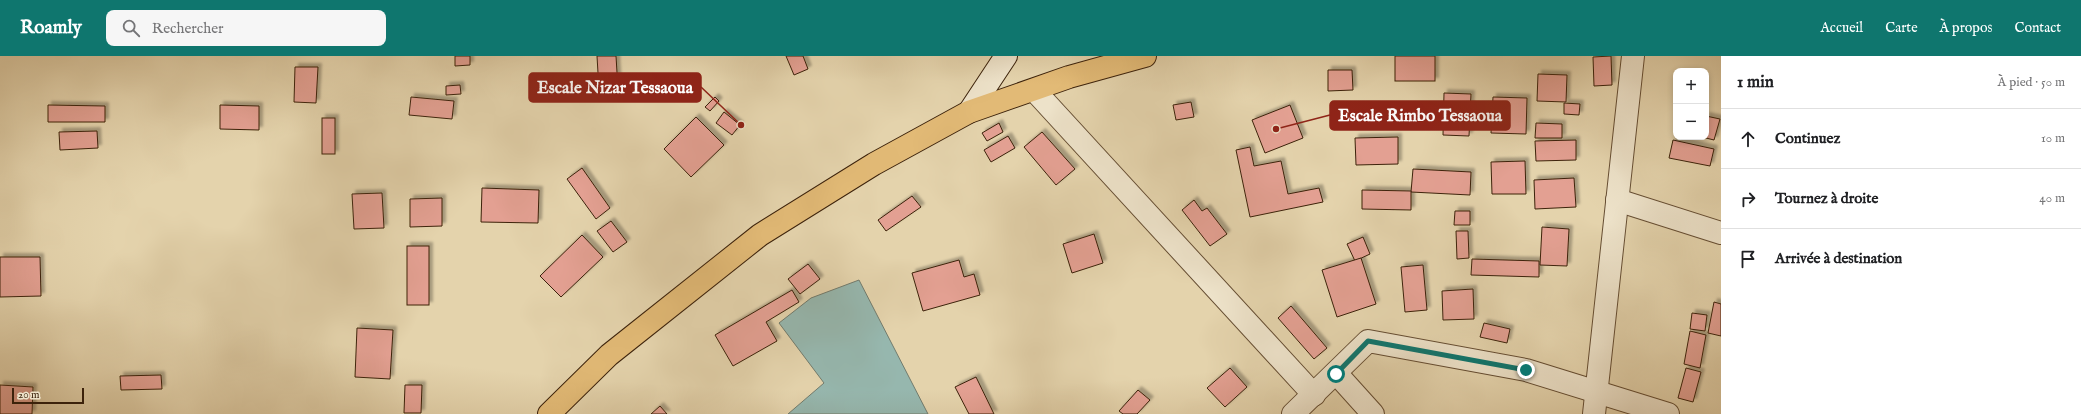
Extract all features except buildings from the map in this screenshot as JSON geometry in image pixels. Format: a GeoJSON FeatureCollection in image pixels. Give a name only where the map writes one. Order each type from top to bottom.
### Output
{"type":"FeatureCollection","features":[{"type":"Feature","properties":{"kind":"highway"},"geometry":{"type":"LineString","coordinates":[[549,414],[609,355],[760,235],[874,164],[969,112],[1069,77],[1145,56]]}},
{"type":"Feature","properties":{"kind":"street"},"geometry":{"type":"LineString","coordinates":[[969,112],[1006,56]]}},
{"type":"Feature","properties":{"kind":"street"},"geometry":{"type":"LineString","coordinates":[[1594,414],[1633,56]]}},
{"type":"Feature","properties":{"kind":"street"},"geometry":{"type":"LineString","coordinates":[[1034,90],[1314,395]]}},
{"type":"Feature","properties":{"kind":"street"},"geometry":{"type":"LineString","coordinates":[[1617,200],[1721,233]]}},
{"type":"Feature","properties":{"kind":"street"},"geometry":{"type":"LineString","coordinates":[[1293,414],[1336,374],[1368,341],[1526,370],[1668,414]]}},
{"type":"Feature","properties":{"kind":"street"},"geometry":{"type":"LineString","coordinates":[[1336,374],[1374,414]]}},
{"type":"Feature","properties":{"kind":"water"},"geometry":{"type":"Polygon","coordinates":[[[859,280],[928,414],[788,414],[824,383],[779,323],[811,298],[859,280]]]}},
{"type":"Feature","properties":{"kind":"place","name":"Escale Nizar Tessaoua"},"geometry":{"type":"Point","coordinates":[741,125]}},
{"type":"Feature","properties":{"kind":"place","name":"Escale Rimbo Tessaoua"},"geometry":{"type":"Point","coordinates":[1276,129]}},
{"type":"Feature","properties":{"kind":"route"},"geometry":{"type":"LineString","coordinates":[[1336,374],[1368,341],[1526,370]]}}]}
